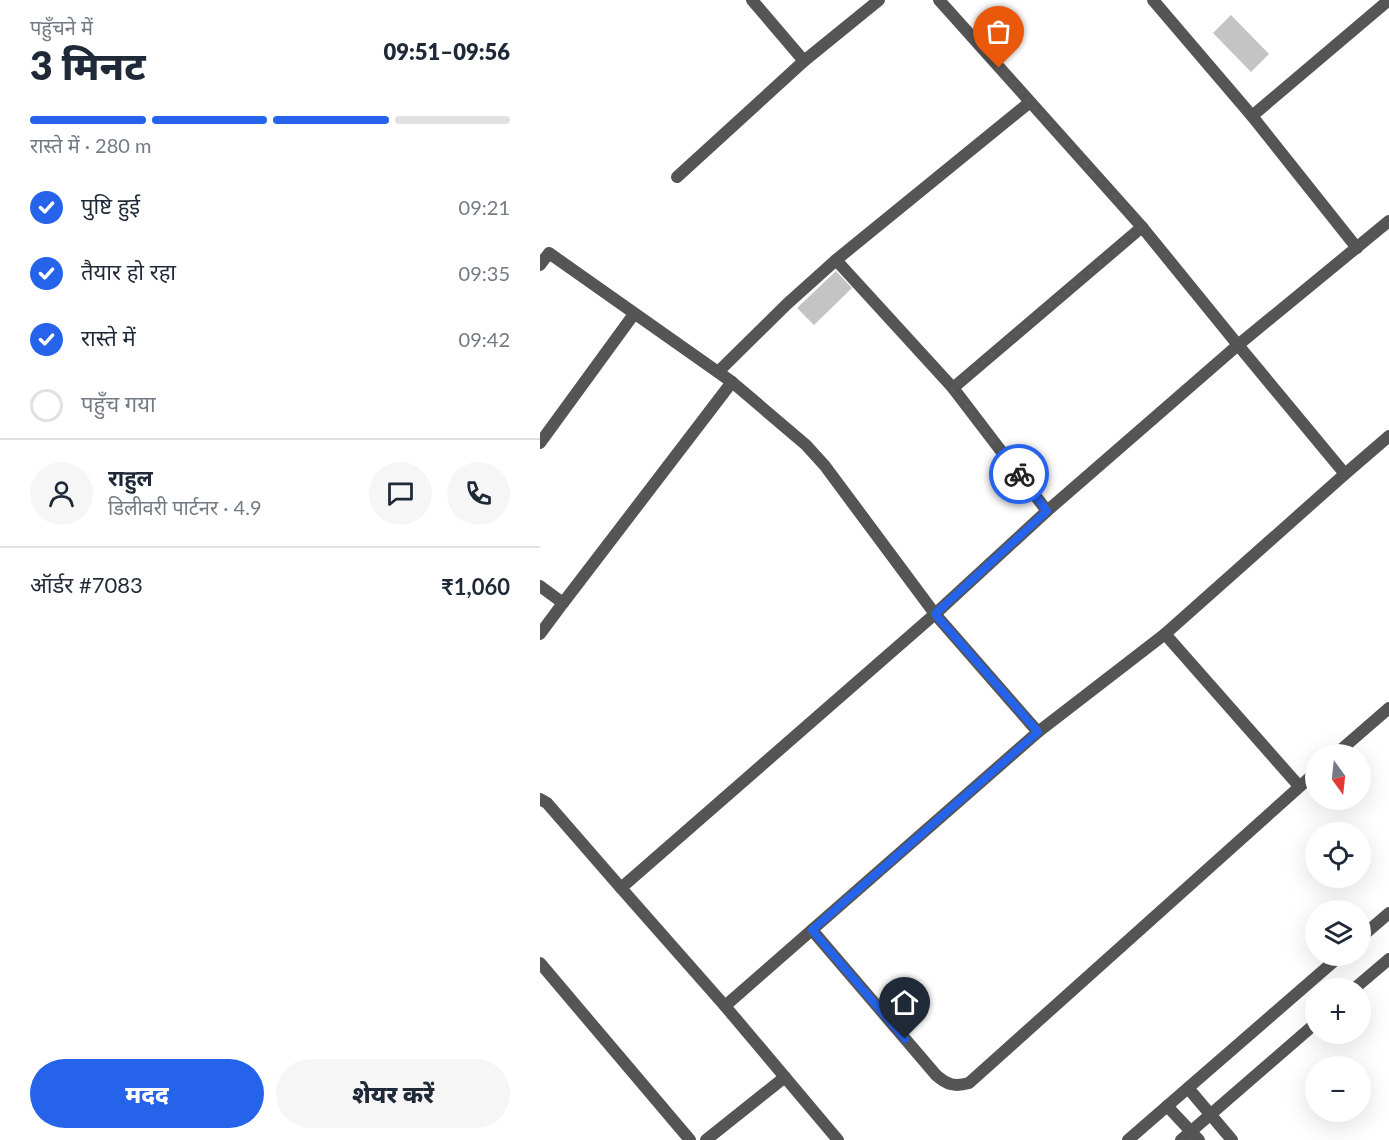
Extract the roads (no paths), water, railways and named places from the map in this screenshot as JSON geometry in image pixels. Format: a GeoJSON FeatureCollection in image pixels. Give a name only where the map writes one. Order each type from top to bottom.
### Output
{"type":"FeatureCollection","features":[{"type":"Feature","properties":{"kind":"street"},"geometry":{"type":"LineString","coordinates":[[752,0],[804,61]]}},
{"type":"Feature","properties":{"kind":"street"},"geometry":{"type":"LineString","coordinates":[[676,177],[804,61],[879,0]]}},
{"type":"Feature","properties":{"kind":"street"},"geometry":{"type":"LineString","coordinates":[[939,0],[1142,227],[1345,474]]}},
{"type":"Feature","properties":{"kind":"street"},"geometry":{"type":"LineString","coordinates":[[1153,0],[1252,116],[1357,248]]}},
{"type":"Feature","properties":{"kind":"street"},"geometry":{"type":"LineString","coordinates":[[1252,116],[1389,0]]}},
{"type":"Feature","properties":{"kind":"street"},"geometry":{"type":"LineString","coordinates":[[718,372],[787,304],[836,260],[1030,102]]}},
{"type":"Feature","properties":{"kind":"street"},"geometry":{"type":"LineString","coordinates":[[621,888],[1238,345],[1389,221]]}},
{"type":"Feature","properties":{"kind":"street"},"geometry":{"type":"LineString","coordinates":[[952,388],[1142,227]]}},
{"type":"Feature","properties":{"kind":"street"},"geometry":{"type":"LineString","coordinates":[[540,266],[545,249],[732,382],[806,445],[825,466],[935,614],[1038,732]]}},
{"type":"Feature","properties":{"kind":"street"},"geometry":{"type":"LineString","coordinates":[[836,260],[952,388],[1047,511]]}},
{"type":"Feature","properties":{"kind":"street"},"geometry":{"type":"LineString","coordinates":[[540,443],[634,314]]}},
{"type":"Feature","properties":{"kind":"street"},"geometry":{"type":"LineString","coordinates":[[540,634],[732,382]]}},
{"type":"Feature","properties":{"kind":"street"},"geometry":{"type":"LineString","coordinates":[[725,1006],[1038,732],[1165,634],[1389,436]]}},
{"type":"Feature","properties":{"kind":"street"},"geometry":{"type":"LineString","coordinates":[[540,586],[563,603]]}},
{"type":"Feature","properties":{"kind":"street"},"geometry":{"type":"LineString","coordinates":[[1165,634],[1299,786]]}},
{"type":"Feature","properties":{"kind":"street"},"geometry":{"type":"LineString","coordinates":[[1348,744],[1389,708]]}},
{"type":"Feature","properties":{"kind":"street"},"geometry":{"type":"LineString","coordinates":[[812,930],[936,1075],[950,1084],[969,1083],[1305,781]]}},
{"type":"Feature","properties":{"kind":"street"},"geometry":{"type":"LineString","coordinates":[[540,799],[547,803],[725,1006],[837,1140]]}},
{"type":"Feature","properties":{"kind":"street"},"geometry":{"type":"LineString","coordinates":[[1371,929],[1389,913]]}},
{"type":"Feature","properties":{"kind":"street"},"geometry":{"type":"LineString","coordinates":[[1367,978],[1389,959]]}},
{"type":"Feature","properties":{"kind":"street"},"geometry":{"type":"LineString","coordinates":[[540,963],[690,1140]]}},
{"type":"Feature","properties":{"kind":"street"},"geometry":{"type":"LineString","coordinates":[[1128,1140],[1328,966]]}},
{"type":"Feature","properties":{"kind":"street"},"geometry":{"type":"LineString","coordinates":[[1181,1140],[1195,1136],[1210,1115],[1305,1033]]}},
{"type":"Feature","properties":{"kind":"street"},"geometry":{"type":"LineString","coordinates":[[706,1140],[785,1077]]}},
{"type":"Feature","properties":{"kind":"street"},"geometry":{"type":"LineString","coordinates":[[1188,1088],[1232,1140]]}},
{"type":"Feature","properties":{"kind":"street"},"geometry":{"type":"LineString","coordinates":[[1167,1106],[1195,1136]]}}]}
